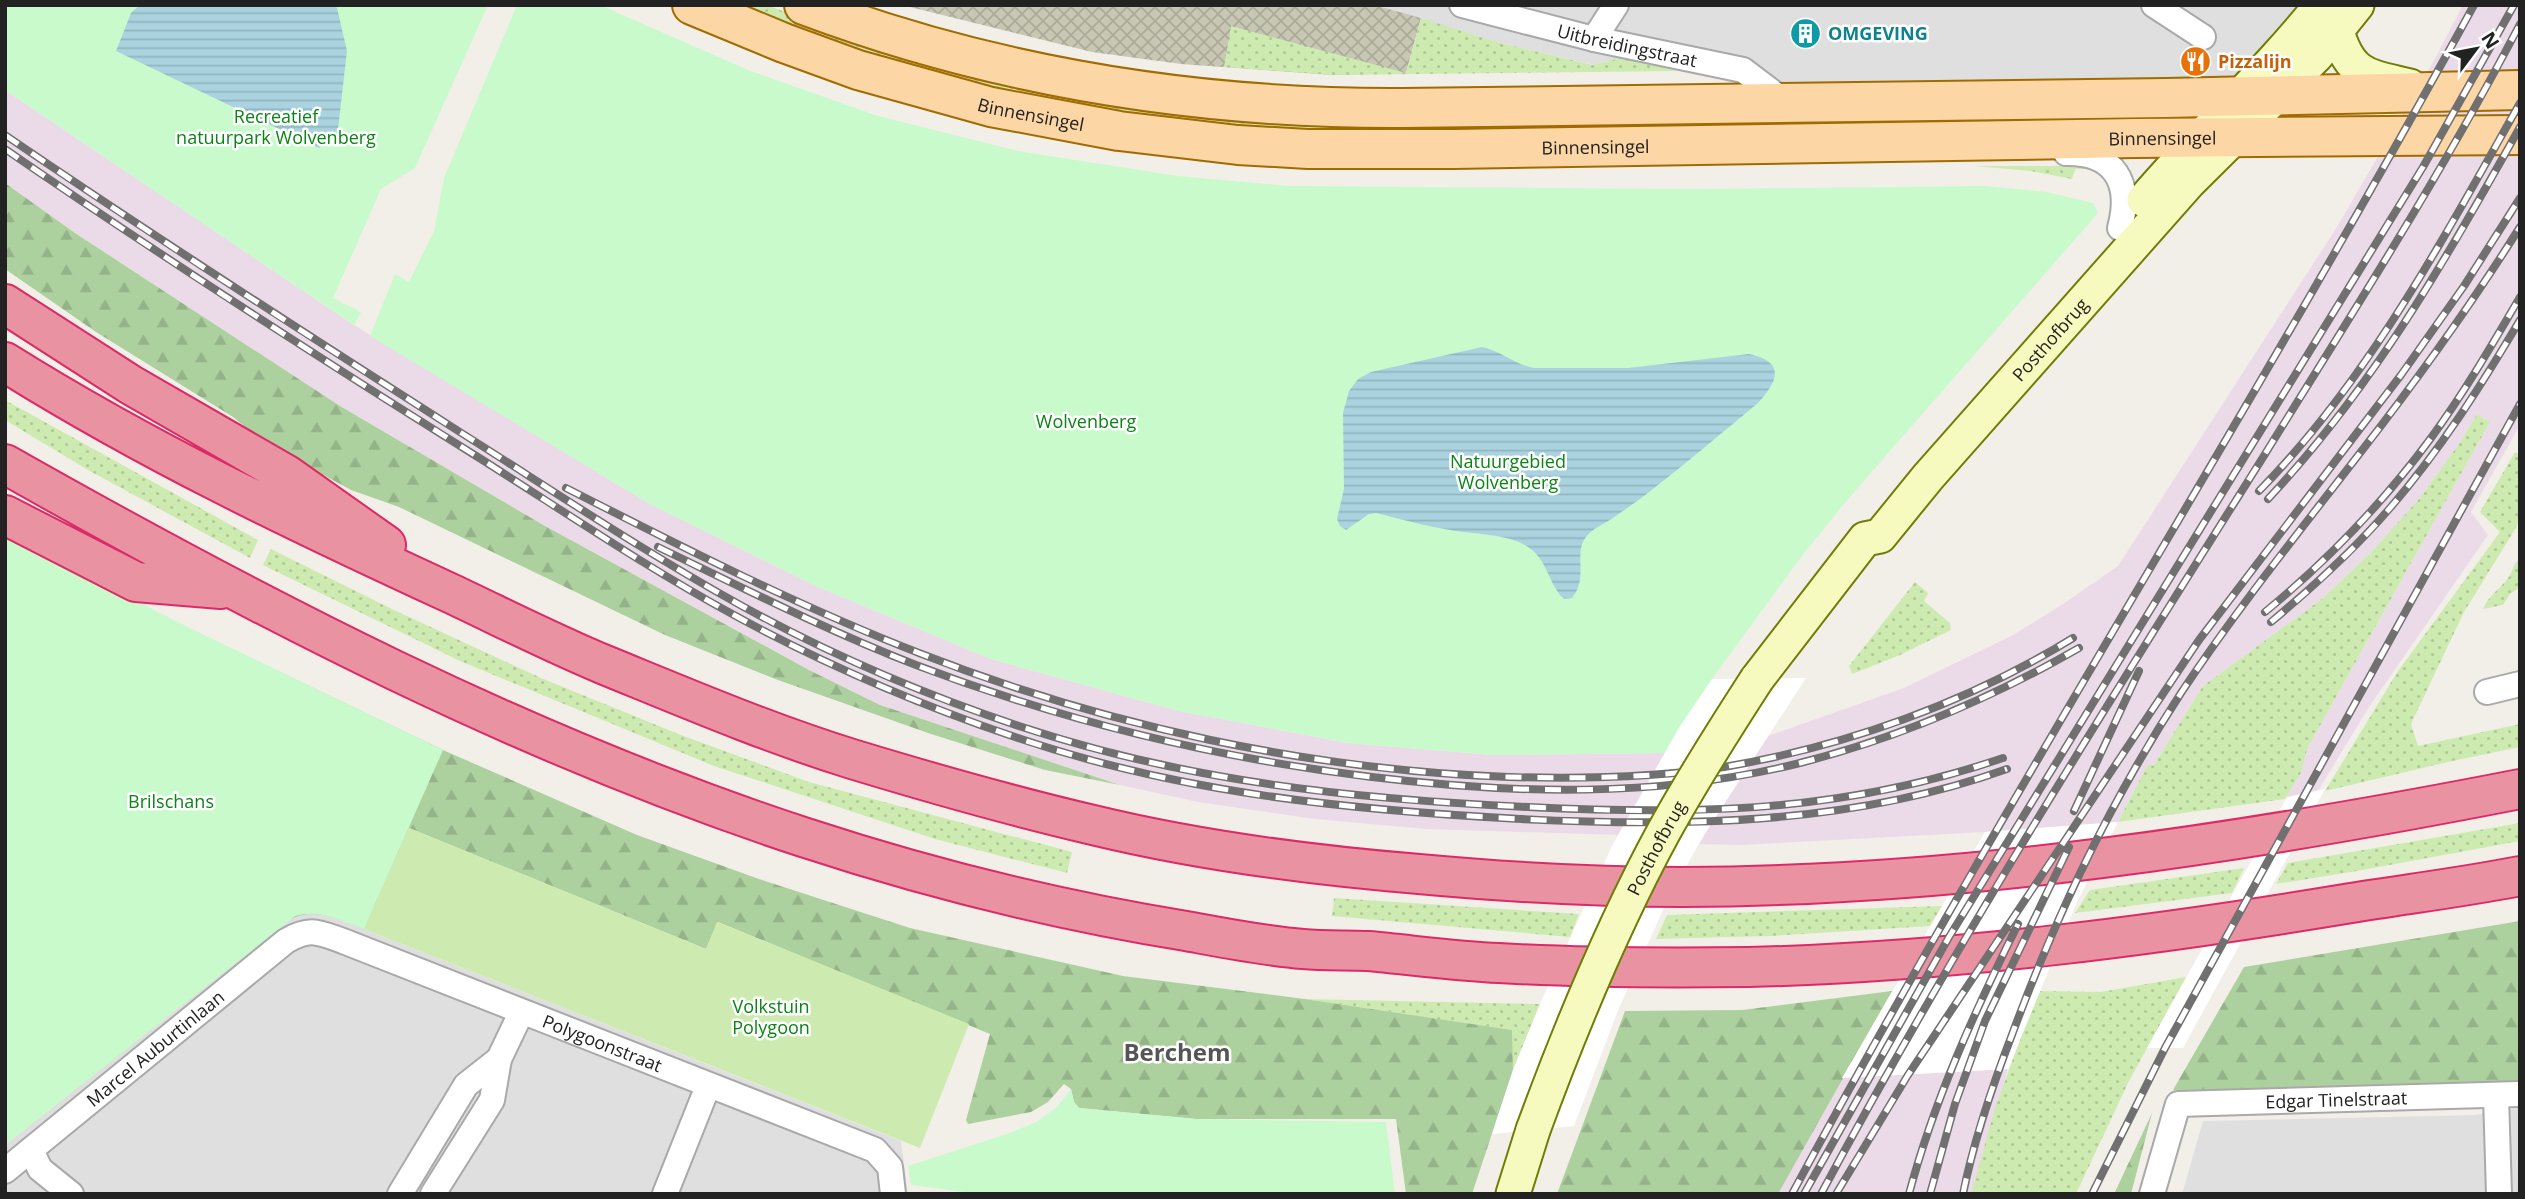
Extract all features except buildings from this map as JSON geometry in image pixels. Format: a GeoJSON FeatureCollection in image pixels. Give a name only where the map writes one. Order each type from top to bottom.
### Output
{"type":"FeatureCollection","features":[{"type":"Feature","properties":{"kind":"highway"},"geometry":{"type":"LineString","coordinates":[[5,304],[131,385],[287,475],[462,598]]}},
{"type":"Feature","properties":{"kind":"highway"},"geometry":{"type":"LineString","coordinates":[[5,362],[177,461],[293,521],[598,662],[736,717],[847,757],[1104,827],[1231,852],[1351,868],[1478,879],[1681,887],[1831,883],[2017,868],[2239,839],[2360,820],[2520,789]]}},
{"type":"Feature","properties":{"kind":"highway"},"geometry":{"type":"LineString","coordinates":[[5,464],[355,652],[492,717],[587,757],[791,833],[868,857],[1050,905],[1125,921],[1300,949],[1367,951],[1504,964],[1751,967],[1881,961],[2153,933],[2267,918],[2520,876]]}},
{"type":"Feature","properties":{"kind":"highway"},"geometry":{"type":"LineString","coordinates":[[5,515],[136,582],[237,590]]}},
{"type":"Feature","properties":{"kind":"main road","name":"Binnensingel"},"geometry":{"type":"LineString","coordinates":[[692,5],[858,70],[991,107],[1194,141],[1276,148],[2520,135]]}},
{"type":"Feature","properties":{"kind":"main road"},"geometry":{"type":"LineString","coordinates":[[804,5],[926,46],[1001,66],[1124,89],[1219,101],[1298,107],[2520,90]]}},
{"type":"Feature","properties":{"kind":"street","name":"Uitbreidingstraat"},"geometry":{"type":"LineString","coordinates":[[1462,5],[1594,39],[1742,69],[1784,101]]}},
{"type":"Feature","properties":{"kind":"street"},"geometry":{"type":"LineString","coordinates":[[1594,39],[1616,5]]}},
{"type":"Feature","properties":{"kind":"street"},"geometry":{"type":"LineString","coordinates":[[2154,5],[2203,37]]}},
{"type":"Feature","properties":{"kind":"street"},"geometry":{"type":"LineString","coordinates":[[2217,138],[2239,96],[2296,37],[2357,5]]}},
{"type":"Feature","properties":{"kind":"street"},"geometry":{"type":"LineString","coordinates":[[2329,18],[2343,50],[2358,70],[2377,78],[2430,91]]}},
{"type":"Feature","properties":{"kind":"street"},"geometry":{"type":"LineString","coordinates":[[2217,138],[2277,95],[2317,55],[2329,18]]}},
{"type":"Feature","properties":{"kind":"street","name":"Posthofbrug"},"geometry":{"type":"LineString","coordinates":[[1513,1194],[1533,1130],[1574,1021],[1637,884],[1708,755],[1757,679],[1864,539],[1864,525],[1889,494],[2120,228],[2217,138]]}},
{"type":"Feature","properties":{"kind":"street","name":"Posthofbrug"},"geometry":{"type":"LineString","coordinates":[[1864,539],[1880,536],[1936,467],[2189,182],[2217,138]]}},
{"type":"Feature","properties":{"kind":"street"},"geometry":{"type":"LineString","coordinates":[[1994,141],[2001,155],[2082,153],[2101,158],[2114,170],[2124,191],[2125,211],[2120,228]]}},
{"type":"Feature","properties":{"kind":"street"},"geometry":{"type":"LineString","coordinates":[[2487,692],[2520,684]]}},
{"type":"Feature","properties":{"kind":"street","name":"Polygoonstraat"},"geometry":{"type":"LineString","coordinates":[[309,931],[332,937],[875,1150],[890,1167],[893,1194]]}},
{"type":"Feature","properties":{"kind":"street","name":"Marcel Auburtinlaan"},"geometry":{"type":"LineString","coordinates":[[5,1171],[286,941],[309,931]]}},
{"type":"Feature","properties":{"kind":"street"},"geometry":{"type":"LineString","coordinates":[[433,1194],[492,1100],[499,1059],[521,1013]]}},
{"type":"Feature","properties":{"kind":"street"},"geometry":{"type":"LineString","coordinates":[[400,1194],[466,1085],[499,1059]]}},
{"type":"Feature","properties":{"kind":"street"},"geometry":{"type":"LineString","coordinates":[[665,1194],[708,1086]]}},
{"type":"Feature","properties":{"kind":"street"},"geometry":{"type":"LineString","coordinates":[[2499,1194],[2508,1095]]}},
{"type":"Feature","properties":{"kind":"street","name":"Edgar Tinelstraat"},"geometry":{"type":"LineString","coordinates":[[2152,1194],[2178,1104],[2508,1095]]}},
{"type":"Feature","properties":{"kind":"street"},"geometry":{"type":"LineString","coordinates":[[31,1150],[40,1169],[71,1194]]}},
{"type":"Feature","properties":{"kind":"shaded area"},"geometry":{"type":"Polygon","coordinates":[[[902,5],[1374,5],[1421,18],[1406,73],[1334,75],[1181,64],[1092,52],[902,5]]]}},
{"type":"Feature","properties":{"kind":"shaded area"},"geometry":{"type":"Polygon","coordinates":[[[1374,5],[2306,5],[2236,78],[1757,93],[1734,76],[1679,71],[1621,58],[1594,65],[1497,42],[1374,5]]]}},
{"type":"Feature","properties":{"kind":"shaded area"},"geometry":{"type":"Polygon","coordinates":[[[2463,5],[2520,5],[2520,425],[2471,512],[2488,535],[2369,707],[2316,794],[2285,799],[2301,773],[2307,749],[2490,422],[2477,414],[2419,499],[2372,551],[2323,598],[2203,686],[2153,766],[2148,764],[2118,822],[1742,845],[1699,844],[1765,737],[1904,688],[2013,635],[2118,566],[2335,230],[2431,66],[2463,5]]]}},
{"type":"Feature","properties":{"kind":"shaded area"},"geometry":{"type":"Polygon","coordinates":[[[5,90],[354,325],[650,504],[818,587],[991,659],[1179,711],[1348,743],[1494,755],[1666,753],[1618,835],[1426,829],[1315,819],[1198,802],[1120,785],[880,705],[809,670],[545,526],[340,406],[75,233],[5,183],[5,90]]]}},
{"type":"Feature","properties":{"kind":"shaded area"},"geometry":{"type":"Polygon","coordinates":[[[307,913],[321,913],[364,929],[901,1141],[908,1194],[5,1194],[5,1145],[284,923],[307,913]]]}},
{"type":"Feature","properties":{"kind":"shaded area"},"geometry":{"type":"Polygon","coordinates":[[[2008,1069],[1971,1194],[1778,1194],[1842,1078],[2008,1069]]]}},
{"type":"Feature","properties":{"kind":"shaded area"},"geometry":{"type":"Polygon","coordinates":[[[2520,1108],[2520,1194],[2182,1194],[2203,1121],[2475,1115],[2520,1108]]]}},
{"type":"Feature","properties":{"kind":"green space","name":"Recreatief natuurpark Wolvenberg"},"geometry":{"type":"Polygon","coordinates":[[[5,5],[488,5],[415,168],[381,189],[333,298],[361,312],[354,325],[5,90],[5,5]]]}},
{"type":"Feature","properties":{"kind":"green space","name":"Natuurgebied Wolvenberg"},"geometry":{"type":"Polygon","coordinates":[[[517,5],[600,5],[748,70],[878,116],[1018,151],[1178,176],[1289,186],[1694,189],[1986,186],[2046,192],[2093,203],[2098,213],[1848,499],[1801,557],[1712,679],[1666,753],[1494,755],[1349,743],[1179,711],[991,659],[818,587],[650,504],[370,336],[395,274],[409,282],[434,231],[444,178],[517,5]]]}},
{"type":"Feature","properties":{"kind":"green space"},"geometry":{"type":"Polygon","coordinates":[[[727,5],[767,5],[843,34],[926,61],[1736,122],[1698,132],[1357,137],[1107,114],[929,76],[727,5]]]}},
{"type":"Feature","properties":{"kind":"green space"},"geometry":{"type":"Polygon","coordinates":[[[1421,18],[1497,42],[1593,65],[1621,58],[1679,71],[1334,75],[1224,67],[1231,26],[1406,73],[1421,18]]]}},
{"type":"Feature","properties":{"kind":"green space"},"geometry":{"type":"Polygon","coordinates":[[[2073,159],[2099,169],[2075,169],[2072,179],[2031,171],[1974,166],[2068,166],[2073,159]]]}},
{"type":"Feature","properties":{"kind":"green space"},"geometry":{"type":"Polygon","coordinates":[[[5,183],[75,233],[340,406],[545,526],[809,670],[880,705],[1120,785],[1045,770],[931,734],[778,680],[665,635],[399,507],[351,490],[265,443],[233,417],[96,332],[5,269],[5,183]]]}},
{"type":"Feature","properties":{"kind":"green space"},"geometry":{"type":"Polygon","coordinates":[[[5,400],[258,540],[250,558],[88,470],[5,420],[5,400]]]}},
{"type":"Feature","properties":{"kind":"green space"},"geometry":{"type":"Polygon","coordinates":[[[2477,414],[2490,422],[2307,749],[2301,773],[2285,799],[2118,822],[2148,764],[2153,766],[2203,686],[2323,598],[2372,551],[2419,499],[2477,414]]]}},
{"type":"Feature","properties":{"kind":"green space"},"geometry":{"type":"Polygon","coordinates":[[[2515,452],[2520,455],[2520,514],[2517,526],[2464,612],[2411,724],[2418,746],[2520,724],[2520,747],[2325,791],[2398,671],[2500,532],[2480,512],[2515,452]]]}},
{"type":"Feature","properties":{"kind":"green space","name":"Brilschans"},"geometry":{"type":"Polygon","coordinates":[[[5,535],[443,750],[364,929],[321,915],[295,916],[5,1145],[5,535]]]}},
{"type":"Feature","properties":{"kind":"green space"},"geometry":{"type":"Polygon","coordinates":[[[271,549],[541,678],[681,735],[809,782],[1072,852],[1067,873],[935,839],[714,766],[460,661],[263,565],[271,549]]]}},
{"type":"Feature","properties":{"kind":"green space"},"geometry":{"type":"Polygon","coordinates":[[[2520,559],[2520,587],[2510,594],[2503,605],[2483,609],[2508,578],[2520,559]]]}},
{"type":"Feature","properties":{"kind":"green space"},"geometry":{"type":"Polygon","coordinates":[[[1915,582],[1928,593],[1924,601],[1950,623],[1951,630],[1900,655],[1852,674],[1849,666],[1915,582]]]}},
{"type":"Feature","properties":{"kind":"green space"},"geometry":{"type":"Polygon","coordinates":[[[180,624],[443,750],[637,835],[759,879],[910,928],[1123,976],[1305,999],[1512,1030],[1513,1070],[1472,1194],[1406,1194],[1396,1119],[1196,1119],[1079,1108],[1074,1102],[1071,1089],[1064,1084],[1048,1102],[1031,1112],[968,1124],[966,1120],[990,1034],[718,922],[706,949],[409,828],[364,929],[314,914],[284,923],[180,624]]]}},
{"type":"Feature","properties":{"kind":"green space"},"geometry":{"type":"Polygon","coordinates":[[[2520,823],[2520,841],[2276,884],[2288,863],[2520,823]]]}},
{"type":"Feature","properties":{"kind":"green space","name":"Volkstuin Polygoon"},"geometry":{"type":"Polygon","coordinates":[[[409,828],[706,949],[717,922],[969,1024],[920,1148],[364,929],[409,828]]]}},
{"type":"Feature","properties":{"kind":"green space"},"geometry":{"type":"Polygon","coordinates":[[[2244,868],[2232,893],[2075,913],[2090,890],[2244,868]]]}},
{"type":"Feature","properties":{"kind":"green space"},"geometry":{"type":"Polygon","coordinates":[[[1334,898],[1579,914],[1570,937],[1332,916],[1334,898]]]}},
{"type":"Feature","properties":{"kind":"green space"},"geometry":{"type":"Polygon","coordinates":[[[1942,906],[1930,926],[1771,936],[1656,939],[1667,915],[1942,906]]]}},
{"type":"Feature","properties":{"kind":"green space"},"geometry":{"type":"Polygon","coordinates":[[[2520,921],[2520,1093],[2515,1088],[2173,1090],[2244,967],[2520,921]]]}},
{"type":"Feature","properties":{"kind":"green space"},"geometry":{"type":"Polygon","coordinates":[[[2186,977],[2128,1083],[2076,1194],[1971,1194],[1995,1108],[2038,991],[2101,992],[2186,977]]]}},
{"type":"Feature","properties":{"kind":"green space"},"geometry":{"type":"Polygon","coordinates":[[[1892,991],[1778,1194],[1557,1194],[1625,1011],[1742,1010],[1892,991]]]}},
{"type":"Feature","properties":{"kind":"green space"},"geometry":{"type":"Polygon","coordinates":[[[1305,999],[1540,1004],[1513,1070],[1511,1030],[1305,999]]]}},
{"type":"Feature","properties":{"kind":"green space"},"geometry":{"type":"Polygon","coordinates":[[[1071,1089],[1074,1102],[1079,1108],[1196,1119],[1386,1122],[1395,1194],[980,1194],[911,1185],[908,1166],[1036,1122],[1057,1107],[1071,1089]]]}},
{"type":"Feature","properties":{"kind":"green space"},"geometry":{"type":"Polygon","coordinates":[[[2152,1113],[2131,1194],[2114,1194],[2152,1113]]]}},
{"type":"Feature","properties":{"kind":"water"},"geometry":{"type":"Polygon","coordinates":[[[140,5],[334,5],[347,51],[337,138],[319,148],[116,51],[131,13],[140,5]]]}},
{"type":"Feature","properties":{"kind":"water"},"geometry":{"type":"Polygon","coordinates":[[[1482,347],[1534,368],[1628,368],[1749,354],[1769,362],[1775,373],[1774,380],[1758,403],[1644,496],[1586,537],[1581,550],[1580,582],[1572,598],[1564,599],[1535,552],[1511,539],[1441,528],[1376,513],[1369,514],[1346,530],[1340,526],[1337,519],[1344,489],[1343,413],[1349,391],[1358,379],[1371,372],[1482,347]]]}},
{"type":"Feature","properties":{"kind":"pier"},"geometry":{"type":"Polygon","coordinates":[[[1806,678],[1704,835],[1668,899],[1619,1008],[1574,1126],[1492,1134],[1513,1070],[1540,1004],[1612,846],[1680,726],[1712,679],[1806,678]]]}},
{"type":"Feature","properties":{"kind":"pier"},"geometry":{"type":"Polygon","coordinates":[[[2325,789],[2183,1048],[2147,1048],[2287,797],[2325,789]]]}},
{"type":"Feature","properties":{"kind":"pier"},"geometry":{"type":"Polygon","coordinates":[[[2118,822],[2077,902],[2008,1069],[1842,1078],[1985,832],[2118,822]]]}},
{"type":"Feature","properties":{"kind":"railway"},"geometry":{"type":"LineString","coordinates":[[1792,1194],[1959,895],[2306,303],[2474,5]]}},
{"type":"Feature","properties":{"kind":"railway"},"geometry":{"type":"LineString","coordinates":[[1804,1194],[1949,937],[2423,167],[2514,5]]}},
{"type":"Feature","properties":{"kind":"railway"},"geometry":{"type":"LineString","coordinates":[[1821,1194],[1981,913],[2093,728],[2397,241],[2520,24]]}},
{"type":"Feature","properties":{"kind":"railway"},"geometry":{"type":"LineString","coordinates":[[2259,491],[2299,448],[2370,355],[2433,256],[2520,103]]}},
{"type":"Feature","properties":{"kind":"railway"},"geometry":{"type":"LineString","coordinates":[[2268,499],[2341,412],[2406,321],[2520,127]]}},
{"type":"Feature","properties":{"kind":"railway"},"geometry":{"type":"LineString","coordinates":[[5,135],[290,323],[706,586],[844,657],[914,688],[1022,727],[1147,762],[1272,785],[1463,804],[1590,809],[1710,810],[1826,800],[1884,790],[2003,758]]}},
{"type":"Feature","properties":{"kind":"railway"},"geometry":{"type":"LineString","coordinates":[[5,149],[296,342],[667,577],[802,650],[907,697],[1015,737],[1139,772],[1265,796],[1392,810],[1521,819],[1706,821],[1828,812],[1948,788],[2007,769]]}},
{"type":"Feature","properties":{"kind":"railway"},"geometry":{"type":"LineString","coordinates":[[1836,1194],[1908,1075],[2199,640],[2401,375],[2464,286],[2520,198]]}},
{"type":"Feature","properties":{"kind":"railway"},"geometry":{"type":"LineString","coordinates":[[1963,1194],[1998,1072],[2030,988],[2067,900],[2132,774],[2181,693],[2224,632],[2423,370],[2520,227]]}},
{"type":"Feature","properties":{"kind":"railway"},"geometry":{"type":"LineString","coordinates":[[2265,612],[2353,530],[2413,462],[2466,386],[2520,297]]}},
{"type":"Feature","properties":{"kind":"railway"},"geometry":{"type":"LineString","coordinates":[[2271,622],[2348,553],[2408,486],[2459,417],[2520,320]]}},
{"type":"Feature","properties":{"kind":"railway"},"geometry":{"type":"LineString","coordinates":[[2092,1194],[2165,1048],[2520,404]]}},
{"type":"Feature","properties":{"kind":"railway"},"geometry":{"type":"LineString","coordinates":[[566,488],[785,596],[874,635],[990,679],[1062,702],[1209,740],[1284,754],[1434,773],[1509,777],[1617,777],[1697,771],[1770,758],[1860,734],[1948,702],[1991,683],[2073,638]]}},
{"type":"Feature","properties":{"kind":"railway"},"geometry":{"type":"LineString","coordinates":[[658,547],[883,652],[971,685],[1084,720],[1198,748],[1314,769],[1478,787],[1585,790],[1638,788],[1744,775],[1796,764],[1870,742],[1942,716],[1977,701],[2079,648]]}},
{"type":"Feature","properties":{"kind":"railway"},"geometry":{"type":"LineString","coordinates":[[2074,811],[2139,671]]}},
{"type":"Feature","properties":{"kind":"railway"},"geometry":{"type":"LineString","coordinates":[[1930,1194],[1955,1104],[1985,1021],[2069,847]]}},
{"type":"Feature","properties":{"kind":"railway"},"geometry":{"type":"LineString","coordinates":[[1909,1194],[1943,1090],[2018,924]]}},
{"type":"Feature","properties":{"kind":"place","name":"OMGEVING"},"geometry":{"type":"Point","coordinates":[1805,33]}},
{"type":"Feature","properties":{"kind":"place","name":"Pizzalijn"},"geometry":{"type":"Point","coordinates":[2195,61]}},
{"type":"Feature","properties":{"kind":"district","name":"Berchem"},"geometry":{"type":"Point","coordinates":[1177,1051]}},
{"type":"Feature","properties":{"kind":"park label","name":"Wolvenberg"},"geometry":{"type":"Point","coordinates":[1086,421]}}]}
